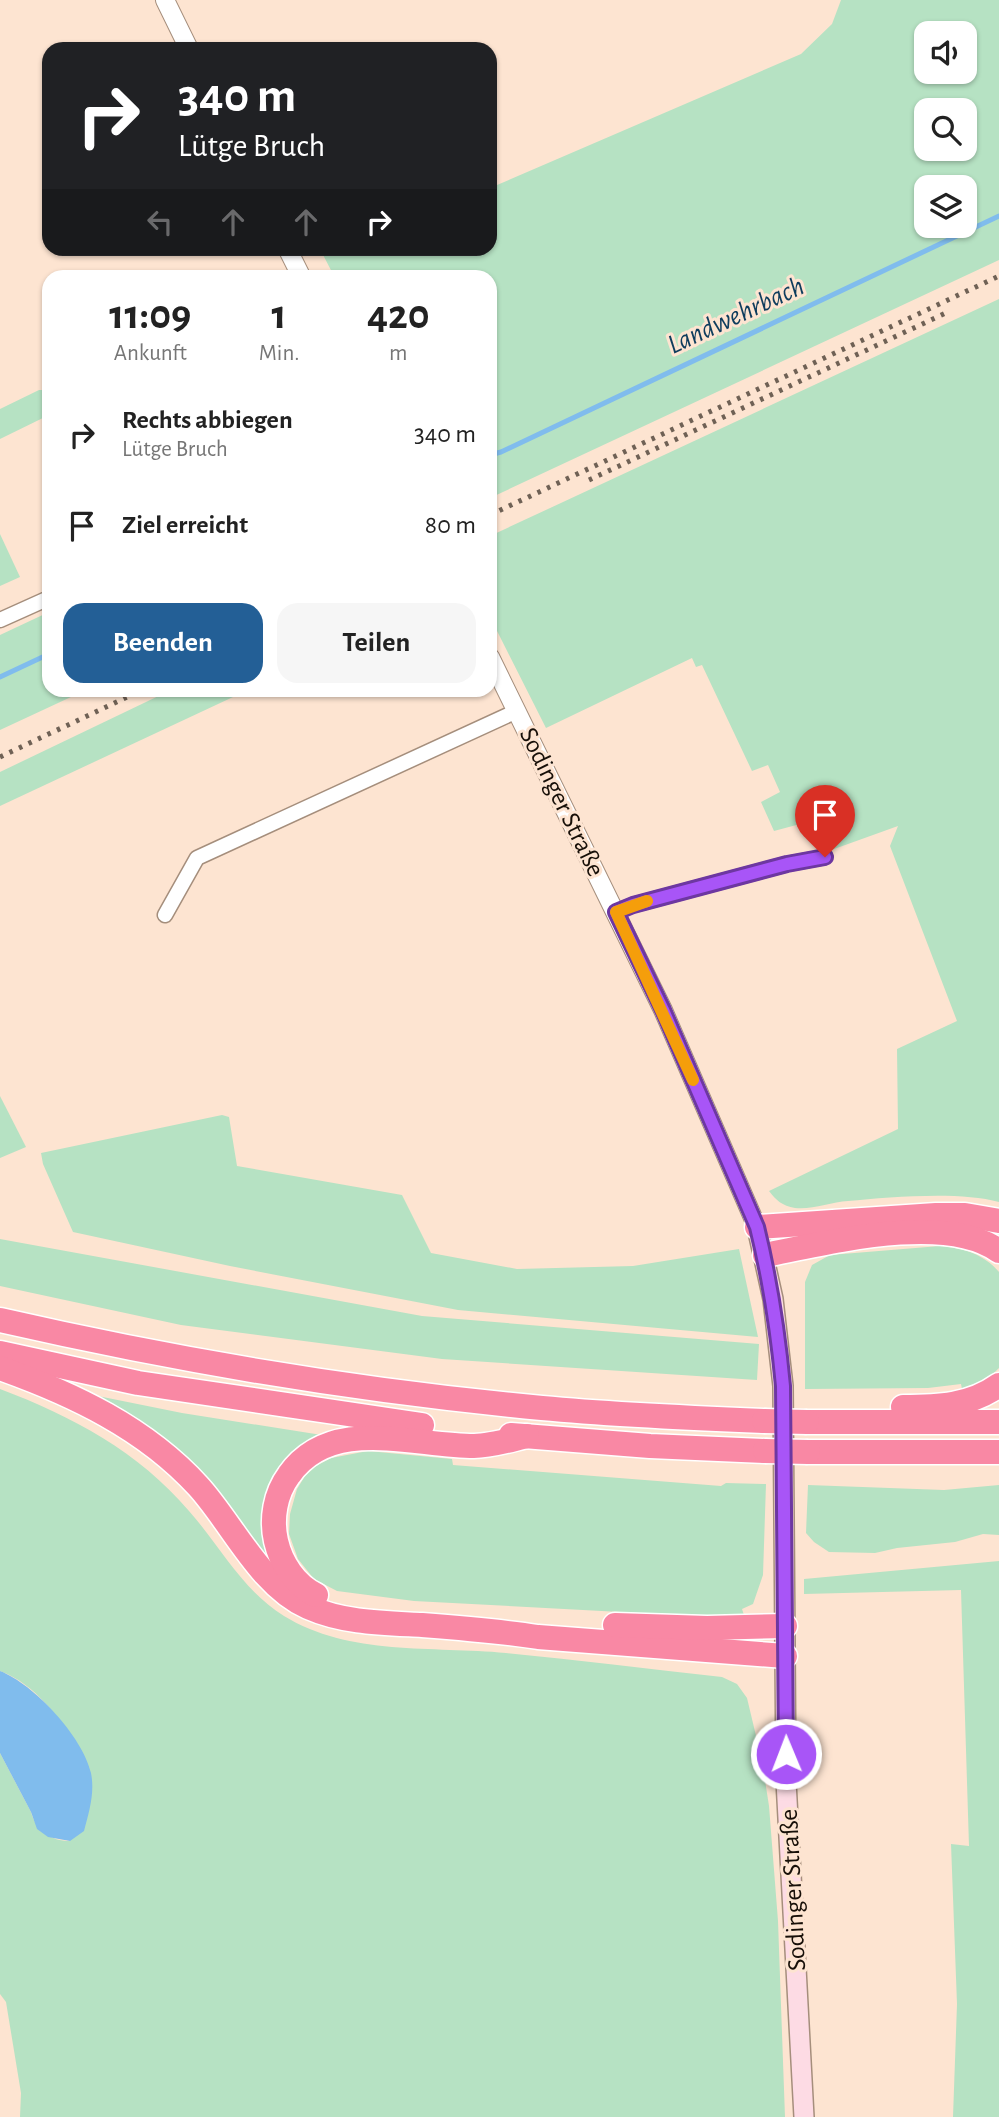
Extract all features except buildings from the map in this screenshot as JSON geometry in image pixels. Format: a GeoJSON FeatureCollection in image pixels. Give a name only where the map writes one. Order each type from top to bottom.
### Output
{"type":"FeatureCollection","features":[{"type":"Feature","properties":{"kind":"highway"},"geometry":{"type":"LineString","coordinates":[[757,1227],[936,1215],[965,1215],[999,1221]]}},
{"type":"Feature","properties":{"kind":"highway"},"geometry":{"type":"LineString","coordinates":[[765,1255],[838,1240],[932,1231],[957,1233],[977,1239],[999,1251]]}},
{"type":"Feature","properties":{"kind":"highway"},"geometry":{"type":"LineString","coordinates":[[0,1320],[229,1367],[414,1395],[556,1409],[764,1421],[999,1422]]}},
{"type":"Feature","properties":{"kind":"highway"},"geometry":{"type":"LineString","coordinates":[[0,1353],[138,1383],[336,1414],[527,1436],[650,1446],[765,1451],[999,1452]]}},
{"type":"Feature","properties":{"kind":"highway"},"geometry":{"type":"LineString","coordinates":[[0,1368],[82,1401],[123,1424],[164,1454],[199,1486],[278,1586],[305,1606],[323,1613],[362,1621],[497,1630],[538,1637],[785,1656]]}},
{"type":"Feature","properties":{"kind":"highway"},"geometry":{"type":"LineString","coordinates":[[815,1422],[864,1408],[959,1404],[986,1395],[999,1385]]}},
{"type":"Feature","properties":{"kind":"highway"},"geometry":{"type":"LineString","coordinates":[[527,1436],[476,1446],[376,1438],[343,1440],[316,1448],[297,1463],[284,1482],[276,1505],[273,1528],[278,1551],[290,1574],[307,1591],[338,1605],[380,1614],[655,1627],[785,1626]]}},
{"type":"Feature","properties":{"kind":"main road","name":"Sodinger Straße"},"geometry":{"type":"LineString","coordinates":[[757,1227],[765,1255],[778,1331],[783,1386],[786,1781],[804,2117]]}},
{"type":"Feature","properties":{"kind":"street"},"geometry":{"type":"LineString","coordinates":[[165,0],[186,42]]}},
{"type":"Feature","properties":{"kind":"street"},"geometry":{"type":"LineString","coordinates":[[0,621],[42,601]]}},
{"type":"Feature","properties":{"kind":"street","name":"Sodinger Straße"},"geometry":{"type":"LineString","coordinates":[[497,671],[663,1010],[757,1227]]}},
{"type":"Feature","properties":{"kind":"street","name":"Sodinger Straße"},"geometry":{"type":"LineString","coordinates":[[165,915],[197,858],[517,711]]}},
{"type":"Feature","properties":{"kind":"street"},"geometry":{"type":"LineString","coordinates":[[616,912],[633,905],[787,864],[825,857]]}},
{"type":"Feature","properties":{"kind":"green space"},"geometry":{"type":"Polygon","coordinates":[[[841,0],[999,0],[999,260],[497,495],[497,270],[331,270],[324,256],[497,256],[497,185],[801,54],[832,24],[841,0]]]}},
{"type":"Feature","properties":{"kind":"green space"},"geometry":{"type":"Polygon","coordinates":[[[999,299],[999,1202],[965,1197],[925,1196],[848,1201],[801,1208],[780,1202],[769,1191],[898,1129],[897,1049],[957,1021],[890,846],[898,826],[823,853],[815,820],[774,831],[761,802],[780,792],[768,765],[752,771],[702,665],[696,667],[692,658],[546,728],[497,631],[497,533],[999,299]]]}},
{"type":"Feature","properties":{"kind":"green space"},"geometry":{"type":"Polygon","coordinates":[[[42,390],[42,418],[0,439],[0,409],[42,390]]]}},
{"type":"Feature","properties":{"kind":"green space"},"geometry":{"type":"Polygon","coordinates":[[[0,534],[20,577],[0,586],[0,534]]]}},
{"type":"Feature","properties":{"kind":"green space"},"geometry":{"type":"Polygon","coordinates":[[[42,615],[42,697],[71,697],[0,730],[0,635],[42,615]]]}},
{"type":"Feature","properties":{"kind":"green space"},"geometry":{"type":"Polygon","coordinates":[[[156,697],[233,697],[0,806],[0,772],[156,697]]]}},
{"type":"Feature","properties":{"kind":"green space"},"geometry":{"type":"Polygon","coordinates":[[[0,1096],[26,1147],[0,1158],[0,1096]]]}},
{"type":"Feature","properties":{"kind":"green space"},"geometry":{"type":"Polygon","coordinates":[[[222,1115],[229,1117],[237,1166],[402,1195],[431,1253],[517,1269],[633,1266],[739,1249],[758,1337],[458,1310],[230,1266],[73,1232],[43,1164],[41,1153],[222,1115]]]}},
{"type":"Feature","properties":{"kind":"green space"},"geometry":{"type":"Polygon","coordinates":[[[0,1239],[422,1316],[759,1344],[757,1380],[442,1359],[181,1325],[0,1286],[0,1239]]]}},
{"type":"Feature","properties":{"kind":"green space"},"geometry":{"type":"Polygon","coordinates":[[[940,1246],[973,1253],[999,1272],[999,1368],[982,1381],[962,1389],[961,1384],[928,1388],[805,1389],[805,1282],[812,1265],[830,1255],[940,1246]]]}},
{"type":"Feature","properties":{"kind":"green space"},"geometry":{"type":"Polygon","coordinates":[[[0,1389],[78,1424],[103,1438],[148,1471],[189,1511],[256,1594],[284,1616],[309,1629],[336,1638],[392,1647],[506,1653],[722,1677],[737,1684],[747,1698],[762,1761],[769,1806],[778,1921],[785,2117],[20,2117],[21,2093],[6,2002],[0,1994],[0,1753],[37,1825],[51,1837],[70,1841],[81,1751],[56,1715],[36,1694],[0,1671],[0,1389]]]}},
{"type":"Feature","properties":{"kind":"green space"},"geometry":{"type":"Polygon","coordinates":[[[83,1393],[182,1413],[328,1436],[291,1463],[282,1572],[83,1393]]]}},
{"type":"Feature","properties":{"kind":"green space"},"geometry":{"type":"Polygon","coordinates":[[[368,1451],[452,1459],[453,1465],[721,1486],[726,1483],[766,1484],[763,1575],[753,1604],[742,1609],[744,1615],[714,1617],[414,1601],[337,1591],[314,1579],[298,1559],[289,1534],[290,1514],[297,1489],[305,1476],[316,1466],[331,1458],[368,1451]]]}},
{"type":"Feature","properties":{"kind":"green space"},"geometry":{"type":"Polygon","coordinates":[[[808,1485],[944,1490],[999,1485],[999,1535],[983,1534],[955,1542],[875,1553],[829,1552],[806,1533],[808,1485]]]}},
{"type":"Feature","properties":{"kind":"green space"},"geometry":{"type":"Polygon","coordinates":[[[999,1561],[999,2117],[953,2117],[957,2004],[951,1844],[969,1846],[961,1590],[804,1594],[804,1579],[999,1561]]]}},
{"type":"Feature","properties":{"kind":"water"},"geometry":{"type":"Polygon","coordinates":[[[0,1671],[42,1699],[68,1728],[86,1759],[91,1773],[92,1795],[84,1831],[70,1841],[48,1837],[37,1829],[0,1753],[0,1671]]]}},
{"type":"Feature","properties":{"kind":"waterway","name":"Landwehrbach"},"geometry":{"type":"LineString","coordinates":[[497,453],[999,216]]}},
{"type":"Feature","properties":{"kind":"waterway","name":"Landwehrbach"},"geometry":{"type":"LineString","coordinates":[[0,677],[42,657]]}},
{"type":"Feature","properties":{"kind":"railway"},"geometry":{"type":"LineString","coordinates":[[497,512],[999,276]]}},
{"type":"Feature","properties":{"kind":"railway"},"geometry":{"type":"LineString","coordinates":[[589,480],[950,311]]}},
{"type":"Feature","properties":{"kind":"railway"},"geometry":{"type":"LineString","coordinates":[[0,757],[127,697]]}},
{"type":"Feature","properties":{"kind":"slow traffic"},"geometry":{"type":"LineString","coordinates":[[647,901],[616,912],[693,1080]]}},
{"type":"Feature","properties":{"kind":"route"},"geometry":{"type":"LineString","coordinates":[[786,1754],[783,1386],[774,1299],[757,1227],[663,1010],[616,912],[633,905],[787,864],[825,857]]}}]}
